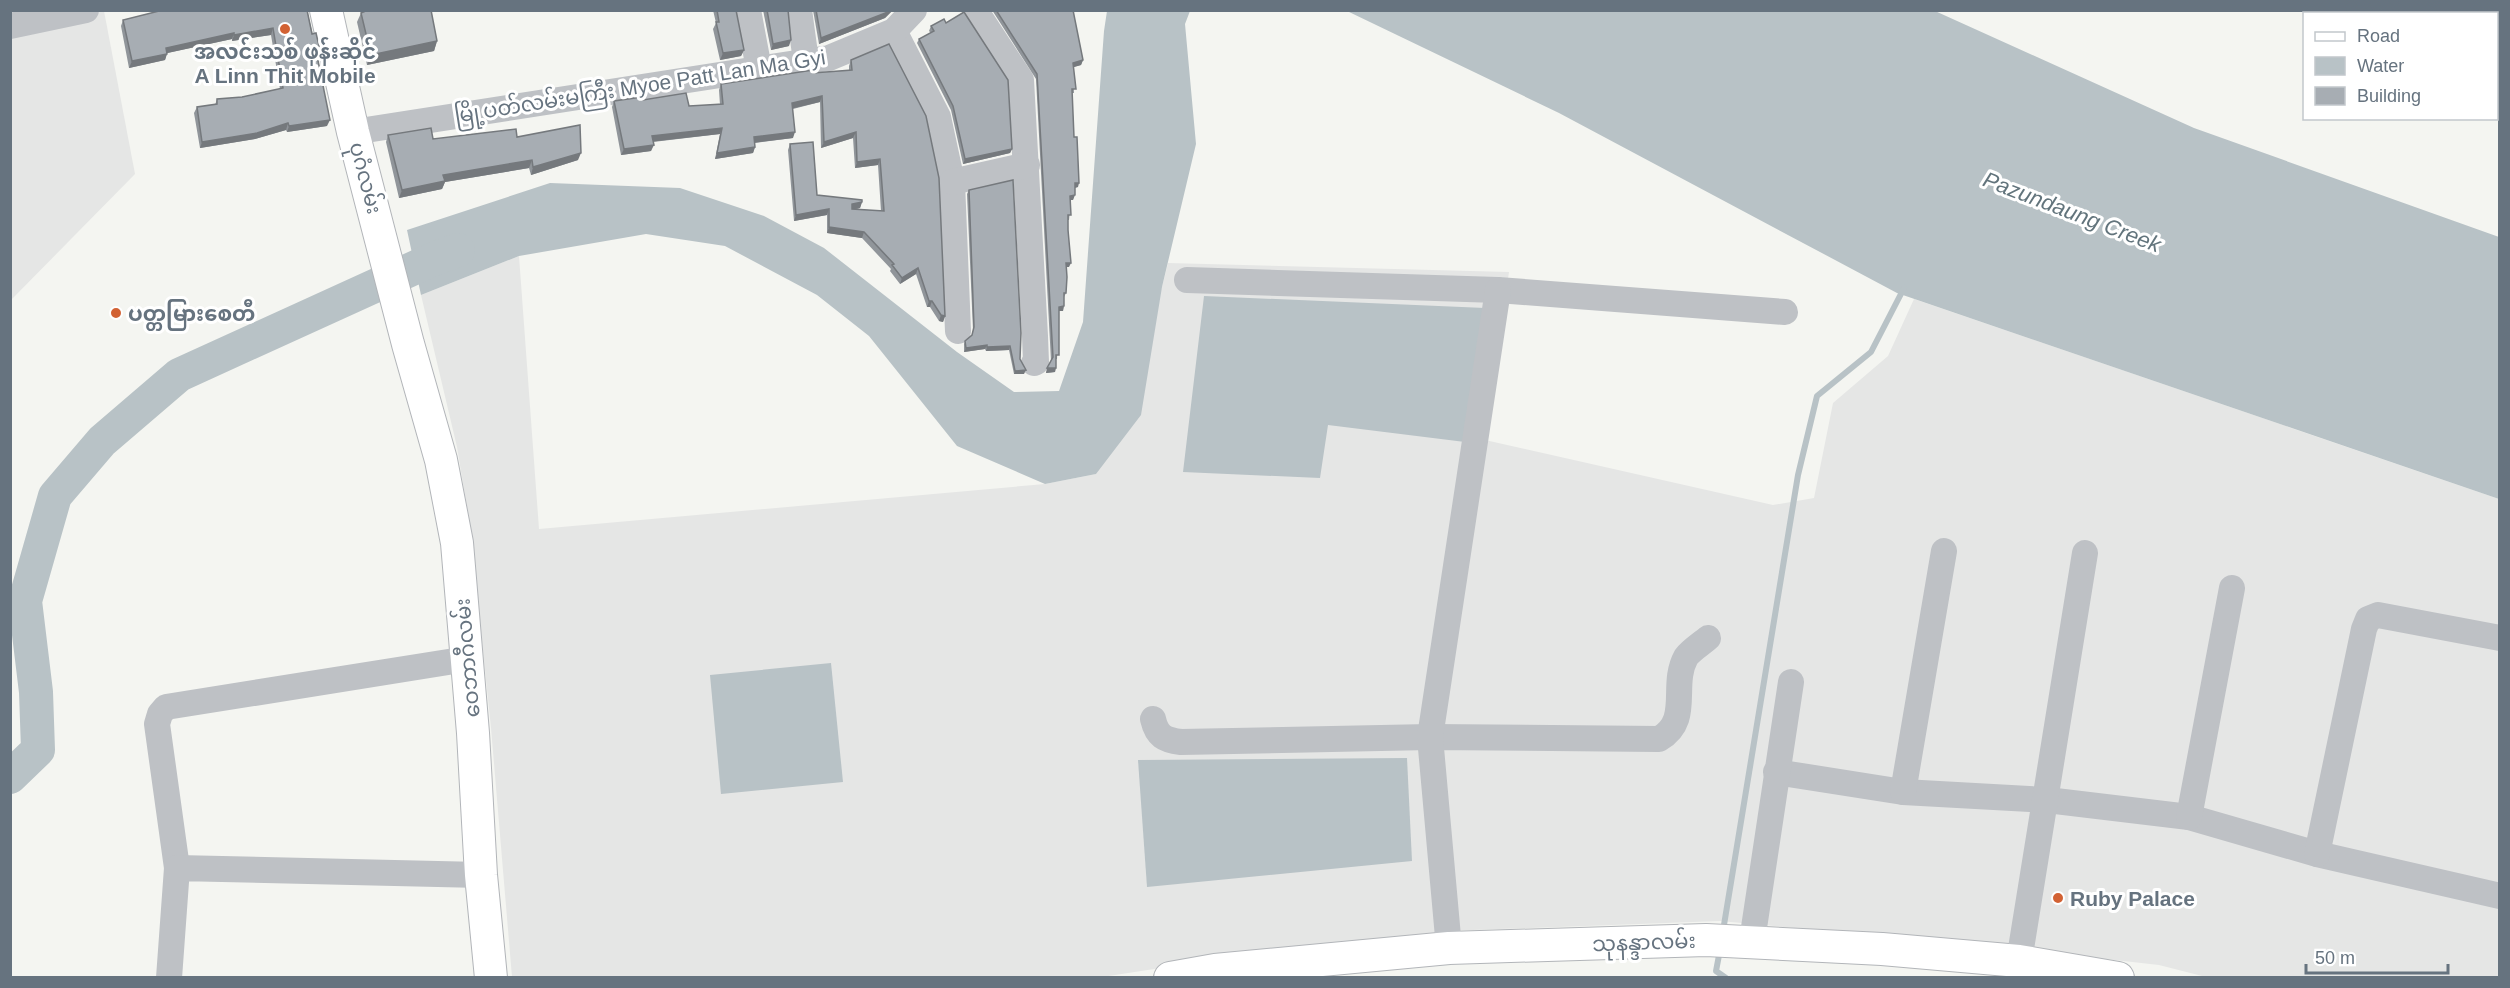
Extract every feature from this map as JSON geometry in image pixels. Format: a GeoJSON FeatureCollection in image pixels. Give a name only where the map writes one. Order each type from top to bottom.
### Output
{"type":"FeatureCollection","features":[{"type":"Feature","properties":{"kind":"main road","name":"ပုဂံလမ်း"},"geometry":{"type":"LineString","coordinates":[[326,10],[353,132],[408,344]]}},
{"type":"Feature","properties":{"kind":"main road","name":"ဝေဘာဂီလမ်း"},"geometry":{"type":"LineString","coordinates":[[408,344],[441,460],[457,543],[481,875],[492,978]]}},
{"type":"Feature","properties":{"kind":"main road","name":"သုနန္ဒာလမ်း"},"geometry":{"type":"LineString","coordinates":[[1170,978],[1449,948],[1706,940],[1752,941],[2019,961],[2118,978]]}},
{"type":"Feature","properties":{"kind":"street"},"geometry":{"type":"LineString","coordinates":[[10,26],[86,10]]}},
{"type":"Feature","properties":{"kind":"street"},"geometry":{"type":"LineString","coordinates":[[748,10],[759,69]]}},
{"type":"Feature","properties":{"kind":"street"},"geometry":{"type":"LineString","coordinates":[[799,10],[806,62]]}},
{"type":"Feature","properties":{"kind":"street","name":"မြို့ပတ်လမ်းမကြီး Myoe Patt Lan Ma Gyi"},"geometry":{"type":"LineString","coordinates":[[353,132],[829,58],[894,31],[914,10]]}},
{"type":"Feature","properties":{"kind":"street"},"geometry":{"type":"LineString","coordinates":[[975,10],[1021,80],[1035,336],[1036,362],[1034,363]]}},
{"type":"Feature","properties":{"kind":"street"},"geometry":{"type":"LineString","coordinates":[[894,31],[938,117],[952,182],[958,331]]}},
{"type":"Feature","properties":{"kind":"street"},"geometry":{"type":"LineString","coordinates":[[952,182],[1027,165]]}},
{"type":"Feature","properties":{"kind":"street"},"geometry":{"type":"LineString","coordinates":[[1187,280],[1498,290],[1785,312]]}},
{"type":"Feature","properties":{"kind":"street"},"geometry":{"type":"LineString","coordinates":[[1449,948],[1430,737],[1498,290]]}},
{"type":"Feature","properties":{"kind":"street"},"geometry":{"type":"LineString","coordinates":[[1903,792],[1944,551]]}},
{"type":"Feature","properties":{"kind":"street"},"geometry":{"type":"LineString","coordinates":[[2019,961],[2047,800],[2085,553]]}},
{"type":"Feature","properties":{"kind":"street"},"geometry":{"type":"LineString","coordinates":[[2190,816],[2232,588]]}},
{"type":"Feature","properties":{"kind":"street"},"geometry":{"type":"LineString","coordinates":[[2317,854],[2368,619],[2378,615],[2499,638]]}},
{"type":"Feature","properties":{"kind":"street"},"geometry":{"type":"LineString","coordinates":[[1153,719],[1156,732],[1166,740],[1180,742],[1430,737],[1659,739],[1669,734],[1678,720],[1679,674],[1687,655],[1708,638]]}},
{"type":"Feature","properties":{"kind":"street"},"geometry":{"type":"LineString","coordinates":[[169,978],[177,868],[158,724],[160,714],[166,707],[467,659]]}},
{"type":"Feature","properties":{"kind":"street"},"geometry":{"type":"LineString","coordinates":[[1752,941],[1791,682]]}},
{"type":"Feature","properties":{"kind":"street"},"geometry":{"type":"LineString","coordinates":[[1776,772],[1903,792],[2047,800],[2190,816],[2317,854],[2499,896]]}},
{"type":"Feature","properties":{"kind":"street"},"geometry":{"type":"LineString","coordinates":[[177,868],[481,875]]}},
{"type":"Feature","properties":{"kind":"shaded area"},"geometry":{"type":"Polygon","coordinates":[[[11,11],[104,11],[135,174],[11,300],[11,11]]]}},
{"type":"Feature","properties":{"kind":"shaded area"},"geometry":{"type":"Polygon","coordinates":[[[519,256],[539,529],[1045,484],[1096,474],[1162,287],[1168,263],[1509,272],[1485,440],[1773,505],[1814,498],[1833,403],[1888,356],[1914,299],[2499,499],[2499,977],[2206,977],[2159,965],[1998,947],[1720,921],[1446,931],[1213,960],[1102,977],[512,977],[491,728],[470,526],[457,447],[421,295],[519,256]]]}},
{"type":"Feature","properties":{"kind":"water"},"geometry":{"type":"Polygon","coordinates":[[[1107,11],[1190,11],[1185,24],[1196,144],[1162,287],[1141,415],[1096,474],[1045,484],[957,446],[869,336],[817,295],[725,246],[646,234],[519,256],[421,295],[407,230],[550,183],[680,188],[764,216],[824,248],[957,352],[1014,392],[1059,391],[1083,322],[1107,11]]]}},
{"type":"Feature","properties":{"kind":"water","name":"Pazundaung Creek"},"geometry":{"type":"Polygon","coordinates":[[[1347,11],[1935,11],[2194,128],[2499,237],[2499,499],[1897,293],[1559,113],[1347,11]]]}},
{"type":"Feature","properties":{"kind":"water"},"geometry":{"type":"Polygon","coordinates":[[[1204,296],[1485,308],[1465,442],[1328,425],[1320,478],[1183,472],[1204,296]]]}},
{"type":"Feature","properties":{"kind":"water"},"geometry":{"type":"Polygon","coordinates":[[[831,663],[843,782],[721,794],[710,675],[831,663]]]}},
{"type":"Feature","properties":{"kind":"water"},"geometry":{"type":"Polygon","coordinates":[[[1407,758],[1412,861],[1147,887],[1138,760],[1407,758]]]}},
{"type":"Feature","properties":{"kind":"building"},"geometry":{"type":"Polygon","coordinates":[[[163,10],[307,10],[312,34],[316,33],[320,50],[316,51],[330,120],[289,126],[288,123],[257,133],[202,142],[197,107],[217,104],[217,99],[242,97],[283,88],[273,28],[234,35],[234,33],[166,48],[167,54],[132,61],[123,20],[163,10]]]}},
{"type":"Feature","properties":{"kind":"building"},"geometry":{"type":"Polygon","coordinates":[[[368,10],[431,10],[437,41],[371,55],[361,13],[368,10]]]}},
{"type":"Feature","properties":{"kind":"building"},"geometry":{"type":"Polygon","coordinates":[[[717,10],[736,10],[744,50],[723,53],[716,22],[719,22],[717,10]]]}},
{"type":"Feature","properties":{"kind":"building"},"geometry":{"type":"Polygon","coordinates":[[[767,10],[788,10],[791,40],[773,44],[767,10]]]}},
{"type":"Feature","properties":{"kind":"building"},"geometry":{"type":"Polygon","coordinates":[[[816,10],[889,10],[821,38],[816,10]]]}},
{"type":"Feature","properties":{"kind":"building"},"geometry":{"type":"Polygon","coordinates":[[[996,10],[1073,10],[1083,60],[1073,63],[1076,89],[1072,89],[1074,137],[1077,137],[1079,183],[1075,183],[1075,195],[1070,196],[1071,215],[1068,215],[1068,230],[1071,263],[1066,263],[1064,306],[1059,307],[1059,355],[1056,355],[1056,368],[1047,368],[1053,357],[1037,74],[996,10]]]}},
{"type":"Feature","properties":{"kind":"building"},"geometry":{"type":"Polygon","coordinates":[[[964,12],[1008,80],[1012,149],[965,159],[953,106],[919,39],[934,31],[931,26],[944,19],[946,23],[964,12]]]}},
{"type":"Feature","properties":{"kind":"building"},"geometry":{"type":"Polygon","coordinates":[[[889,44],[926,116],[939,178],[945,316],[941,315],[932,301],[929,301],[918,268],[902,278],[892,265],[894,264],[864,232],[829,227],[829,209],[796,215],[790,144],[813,142],[817,195],[862,200],[862,202],[852,204],[852,209],[884,211],[880,159],[857,162],[856,132],[824,142],[822,96],[792,103],[795,132],[754,137],[755,147],[717,153],[722,128],[652,136],[654,145],[624,149],[614,101],[642,97],[643,100],[686,93],[689,106],[723,104],[721,84],[813,70],[813,73],[852,70],[851,60],[889,44]]]}},
{"type":"Feature","properties":{"kind":"building"},"geometry":{"type":"Polygon","coordinates":[[[580,125],[581,153],[533,167],[532,160],[443,175],[445,181],[402,190],[388,135],[431,128],[433,139],[516,129],[517,137],[580,125]]]}},
{"type":"Feature","properties":{"kind":"building"},"geometry":{"type":"Polygon","coordinates":[[[1013,180],[1021,333],[1020,359],[1026,370],[1015,371],[1010,346],[987,347],[987,345],[966,348],[965,341],[972,335],[974,327],[969,190],[1013,180]]]}},
{"type":"Feature","properties":{"kind":"waterway"},"geometry":{"type":"LineString","coordinates":[[10,777],[38,750],[36,692],[25,601],[55,496],[102,441],[179,375],[458,250]]}},
{"type":"Feature","properties":{"kind":"waterway"},"geometry":{"type":"LineString","coordinates":[[1723,931],[1798,475],[1817,396],[1871,352],[1904,288]]}},
{"type":"Feature","properties":{"kind":"waterway"},"geometry":{"type":"LineString","coordinates":[[1720,950],[1716,971],[1726,978]]}},
{"type":"Feature","properties":{"kind":"place","name":"အလင်းသစ် ဖုန်းဆိုင် A Linn Thit Mobile"},"geometry":{"type":"Point","coordinates":[285,29]}},
{"type":"Feature","properties":{"kind":"place","name":"ပတ္တမြား‌စေတီ"},"geometry":{"type":"Point","coordinates":[116,313]}},
{"type":"Feature","properties":{"kind":"place","name":"Ruby Palace"},"geometry":{"type":"Point","coordinates":[2058,898]}}]}
